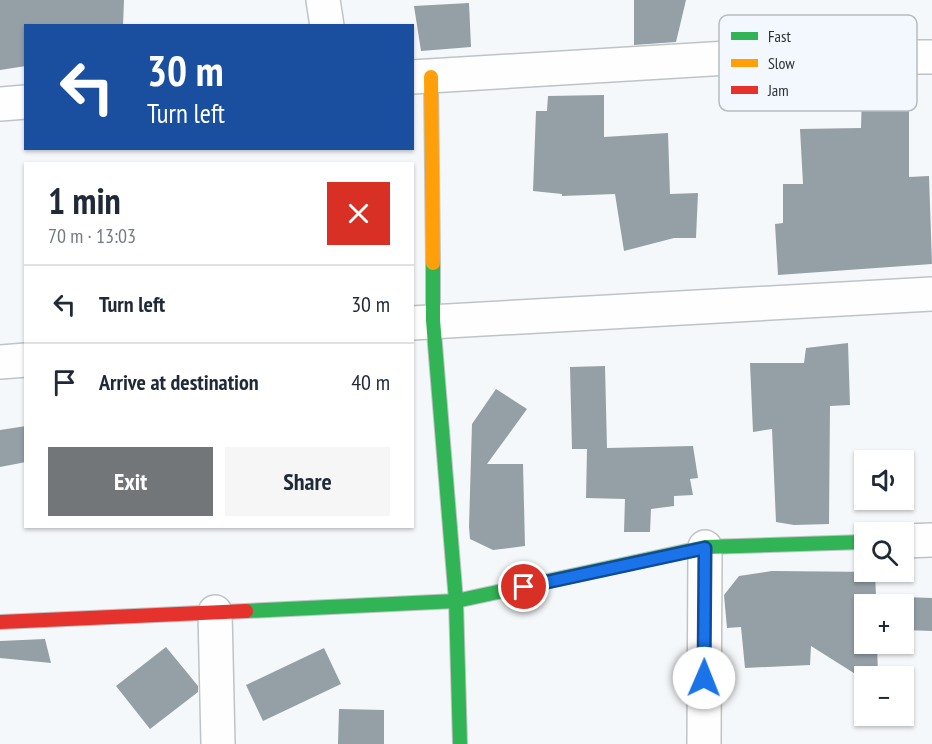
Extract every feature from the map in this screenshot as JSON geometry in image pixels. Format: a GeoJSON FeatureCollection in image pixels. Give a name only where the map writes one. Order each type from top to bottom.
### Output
{"type":"FeatureCollection","features":[{"type":"Feature","properties":{"kind":"street"},"geometry":{"type":"LineString","coordinates":[[323,0],[327,24]]}},
{"type":"Feature","properties":{"kind":"street"},"geometry":{"type":"LineString","coordinates":[[460,744],[456,602],[423,321],[422,77],[719,59]]}},
{"type":"Feature","properties":{"kind":"street"},"geometry":{"type":"LineString","coordinates":[[0,104],[24,102]]}},
{"type":"Feature","properties":{"kind":"street"},"geometry":{"type":"LineString","coordinates":[[423,321],[932,294]]}},
{"type":"Feature","properties":{"kind":"street"},"geometry":{"type":"LineString","coordinates":[[0,362],[24,360]]}},
{"type":"Feature","properties":{"kind":"street"},"geometry":{"type":"LineString","coordinates":[[914,541],[932,540]]}},
{"type":"Feature","properties":{"kind":"street"},"geometry":{"type":"LineString","coordinates":[[0,622],[456,602],[705,548],[854,542]]}},
{"type":"Feature","properties":{"kind":"street"},"geometry":{"type":"LineString","coordinates":[[704,744],[705,548]]}},
{"type":"Feature","properties":{"kind":"street"},"geometry":{"type":"LineString","coordinates":[[215,612],[218,744]]}},
{"type":"Feature","properties":{"kind":"building"},"geometry":{"type":"Polygon","coordinates":[[[0,0],[124,0],[123,24],[24,24],[24,66],[0,70],[0,0]]]}},
{"type":"Feature","properties":{"kind":"building"},"geometry":{"type":"Polygon","coordinates":[[[634,0],[686,0],[676,42],[634,45],[634,0]]]}},
{"type":"Feature","properties":{"kind":"building"},"geometry":{"type":"Polygon","coordinates":[[[469,3],[471,47],[421,51],[414,6],[469,3]]]}},
{"type":"Feature","properties":{"kind":"building"},"geometry":{"type":"Polygon","coordinates":[[[604,95],[604,137],[668,133],[670,194],[698,193],[696,238],[674,238],[624,251],[615,194],[562,196],[562,194],[533,191],[536,111],[547,111],[548,96],[604,95]]]}},
{"type":"Feature","properties":{"kind":"building"},"geometry":{"type":"Polygon","coordinates":[[[862,111],[909,111],[909,177],[929,176],[932,264],[778,275],[775,224],[783,223],[783,184],[803,184],[800,129],[861,128],[862,111]]]}},
{"type":"Feature","properties":{"kind":"building"},"geometry":{"type":"Polygon","coordinates":[[[848,343],[850,405],[830,406],[829,524],[794,525],[776,522],[772,429],[753,432],[750,363],[804,363],[806,348],[848,343]]]}},
{"type":"Feature","properties":{"kind":"building"},"geometry":{"type":"Polygon","coordinates":[[[605,366],[607,448],[693,446],[698,478],[690,479],[693,495],[674,496],[674,506],[651,509],[650,532],[624,532],[625,499],[586,498],[587,449],[572,449],[570,367],[605,366]]]}},
{"type":"Feature","properties":{"kind":"building"},"geometry":{"type":"Polygon","coordinates":[[[496,389],[527,409],[487,464],[523,464],[525,546],[493,550],[470,539],[469,527],[472,424],[496,389]]]}},
{"type":"Feature","properties":{"kind":"building"},"geometry":{"type":"Polygon","coordinates":[[[24,426],[24,462],[0,467],[0,430],[24,426]]]}},
{"type":"Feature","properties":{"kind":"building"},"geometry":{"type":"Polygon","coordinates":[[[772,571],[854,572],[854,582],[875,582],[876,594],[854,594],[854,654],[877,654],[878,666],[854,666],[854,673],[811,646],[810,665],[745,668],[741,627],[727,628],[724,595],[739,576],[772,571]]]}},
{"type":"Feature","properties":{"kind":"building"},"geometry":{"type":"Polygon","coordinates":[[[914,597],[932,598],[932,631],[914,630],[914,597]]]}},
{"type":"Feature","properties":{"kind":"building"},"geometry":{"type":"Polygon","coordinates":[[[45,639],[51,663],[0,658],[0,641],[45,639]]]}},
{"type":"Feature","properties":{"kind":"building"},"geometry":{"type":"Polygon","coordinates":[[[166,647],[198,686],[198,692],[150,729],[116,686],[166,647]]]}},
{"type":"Feature","properties":{"kind":"building"},"geometry":{"type":"Polygon","coordinates":[[[324,648],[341,684],[263,721],[246,685],[324,648]]]}},
{"type":"Feature","properties":{"kind":"building"},"geometry":{"type":"Polygon","coordinates":[[[339,709],[384,710],[384,744],[338,744],[339,709]]]}},
{"type":"Feature","properties":{"kind":"traffic: fast"},"geometry":{"type":"LineString","coordinates":[[433,263],[433,320],[456,601],[460,744]]}},
{"type":"Feature","properties":{"kind":"traffic: fast"},"geometry":{"type":"LineString","coordinates":[[246,611],[456,601],[705,547],[854,542]]}},
{"type":"Feature","properties":{"kind":"traffic: slow"},"geometry":{"type":"LineString","coordinates":[[431,77],[433,263]]}},
{"type":"Feature","properties":{"kind":"traffic: jam"},"geometry":{"type":"LineString","coordinates":[[0,622],[246,611]]}},
{"type":"Feature","properties":{"kind":"route"},"geometry":{"type":"LineString","coordinates":[[524,587],[705,548],[704,678]]}}]}
